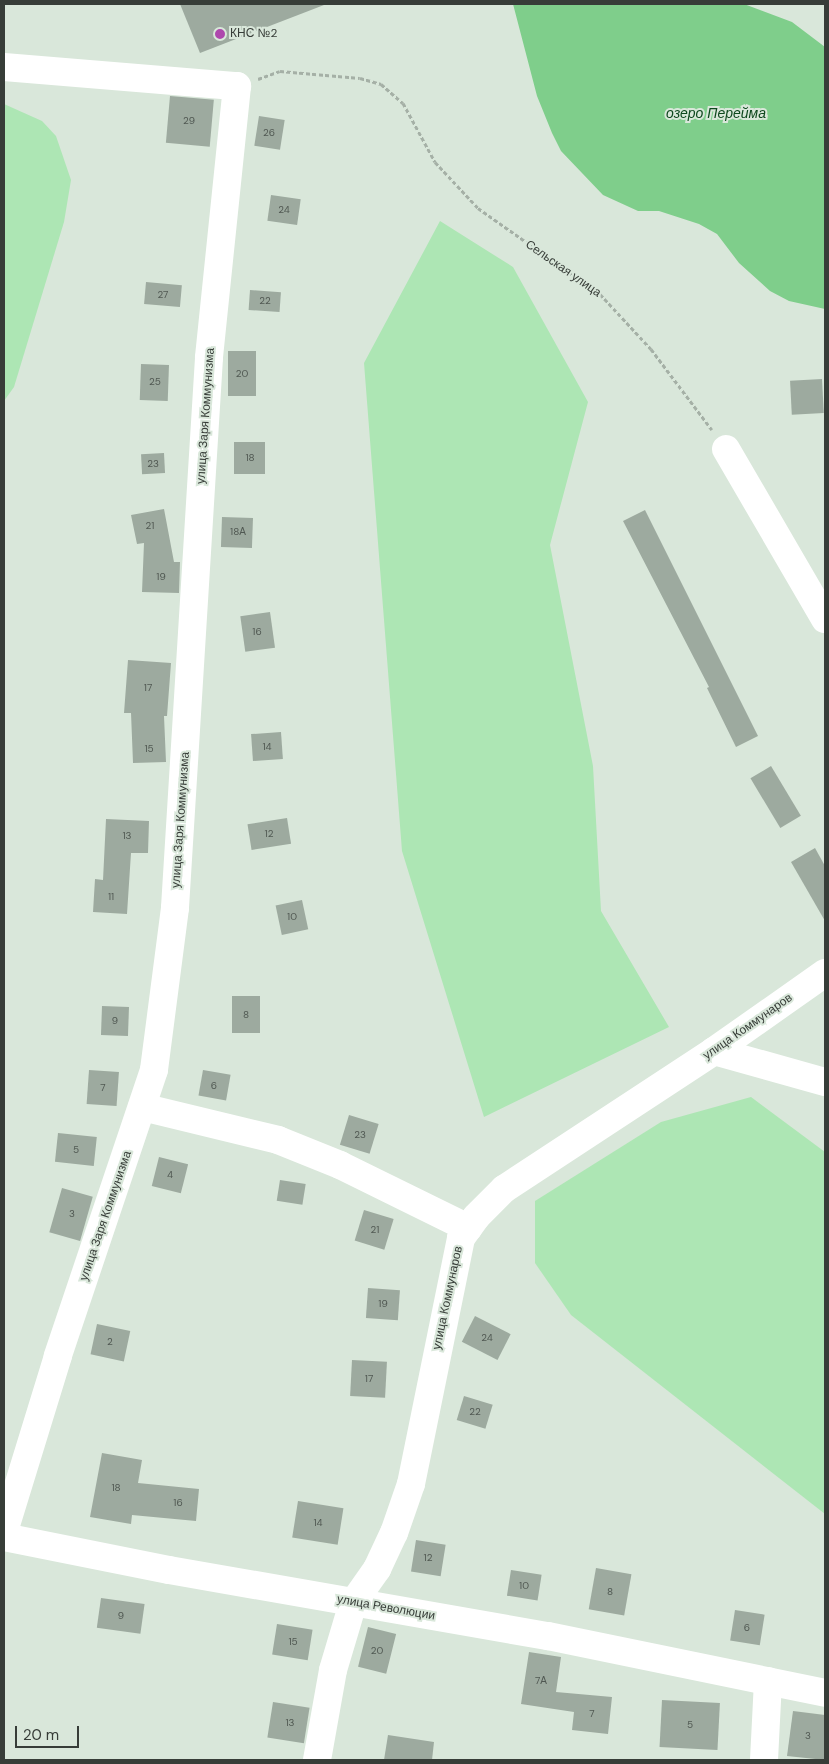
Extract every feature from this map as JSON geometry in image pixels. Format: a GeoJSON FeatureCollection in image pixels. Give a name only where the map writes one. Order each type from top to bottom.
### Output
{"type":"FeatureCollection","features":[{"type":"Feature","properties":{"kind":"street"},"geometry":{"type":"LineString","coordinates":[[4,67],[237,86]]}},
{"type":"Feature","properties":{"kind":"street","name":"улица Заря Коммунизма"},"geometry":{"type":"LineString","coordinates":[[4,1532],[58,1356],[154,1070],[175,908],[209,358],[237,86]]}},
{"type":"Feature","properties":{"kind":"street"},"geometry":{"type":"LineString","coordinates":[[726,449],[825,618]]}},
{"type":"Feature","properties":{"kind":"street","name":"улица Коммунаров"},"geometry":{"type":"LineString","coordinates":[[317,1760],[333,1670],[353,1603],[381,1560],[411,1484],[456,1256],[468,1228],[504,1189],[714,1051],[825,973]]}},
{"type":"Feature","properties":{"kind":"street"},"geometry":{"type":"LineString","coordinates":[[714,1051],[825,1082]]}},
{"type":"Feature","properties":{"kind":"street"},"geometry":{"type":"LineString","coordinates":[[142,1107],[278,1140],[340,1165],[468,1228]]}},
{"type":"Feature","properties":{"kind":"street","name":"улица Революции"},"geometry":{"type":"LineString","coordinates":[[4,1537],[353,1603],[548,1636],[825,1693]]}},
{"type":"Feature","properties":{"kind":"street"},"geometry":{"type":"LineString","coordinates":[[764,1760],[768,1681]]}},
{"type":"Feature","properties":{"kind":"path","name":"Сельская улица"},"geometry":{"type":"LineString","coordinates":[[237,86],[280,71],[360,78],[381,84],[403,103],[435,162],[478,208],[600,294],[651,349],[726,449]]}},
{"type":"Feature","properties":{"kind":"shaded area"},"geometry":{"type":"Polygon","coordinates":[[[4,104],[42,121],[56,136],[71,180],[64,222],[14,387],[4,401],[4,104]]]}},
{"type":"Feature","properties":{"kind":"shaded area"},"geometry":{"type":"Polygon","coordinates":[[[440,221],[513,267],[588,402],[550,545],[593,766],[601,911],[669,1027],[484,1117],[402,851],[364,363],[440,221]]]}},
{"type":"Feature","properties":{"kind":"shaded area"},"geometry":{"type":"Polygon","coordinates":[[[751,1097],[825,1152],[825,1514],[571,1315],[535,1263],[535,1201],[661,1122],[751,1097]]]}},
{"type":"Feature","properties":{"kind":"water","name":"озеро Перейма"},"geometry":{"type":"Polygon","coordinates":[[[513,4],[744,4],[792,22],[825,47],[825,309],[789,301],[770,291],[739,263],[717,234],[699,224],[659,211],[638,211],[603,195],[561,151],[552,133],[537,96],[513,4]]]}},
{"type":"Feature","properties":{"kind":"building","name":"КНС №2"},"geometry":{"type":"Polygon","coordinates":[[[180,4],[324,4],[324,5],[200,53],[180,4]]]}},
{"type":"Feature","properties":{"kind":"building"},"geometry":{"type":"Polygon","coordinates":[[[170,96],[214,100],[210,147],[166,143],[170,96]]]}},
{"type":"Feature","properties":{"kind":"building"},"geometry":{"type":"Polygon","coordinates":[[[259,116],[285,120],[280,150],[254,146],[259,116]]]}},
{"type":"Feature","properties":{"kind":"building"},"geometry":{"type":"Polygon","coordinates":[[[271,195],[301,199],[297,225],[267,221],[271,195]]]}},
{"type":"Feature","properties":{"kind":"building"},"geometry":{"type":"Polygon","coordinates":[[[146,282],[182,285],[180,307],[144,304],[146,282]]]}},
{"type":"Feature","properties":{"kind":"building"},"geometry":{"type":"Polygon","coordinates":[[[250,290],[281,292],[280,312],[249,310],[250,290]]]}},
{"type":"Feature","properties":{"kind":"building"},"geometry":{"type":"Polygon","coordinates":[[[228,351],[256,351],[256,396],[228,396],[228,351]]]}},
{"type":"Feature","properties":{"kind":"building"},"geometry":{"type":"Polygon","coordinates":[[[141,364],[169,365],[168,401],[140,400],[141,364]]]}},
{"type":"Feature","properties":{"kind":"building"},"geometry":{"type":"Polygon","coordinates":[[[822,379],[824,413],[792,415],[790,381],[822,379]]]}},
{"type":"Feature","properties":{"kind":"building"},"geometry":{"type":"Polygon","coordinates":[[[234,442],[265,442],[265,474],[234,474],[234,442]]]}},
{"type":"Feature","properties":{"kind":"building"},"geometry":{"type":"Polygon","coordinates":[[[164,453],[165,473],[142,474],[141,454],[164,453]]]}},
{"type":"Feature","properties":{"kind":"building"},"geometry":{"type":"Polygon","coordinates":[[[164,509],[174,562],[180,562],[179,593],[142,592],[144,543],[137,544],[131,515],[164,509]]]}},
{"type":"Feature","properties":{"kind":"building"},"geometry":{"type":"Polygon","coordinates":[[[645,510],[758,736],[736,747],[707,688],[709,687],[623,521],[645,510]]]}},
{"type":"Feature","properties":{"kind":"building"},"geometry":{"type":"Polygon","coordinates":[[[222,517],[253,518],[252,548],[221,547],[222,517]]]}},
{"type":"Feature","properties":{"kind":"building"},"geometry":{"type":"Polygon","coordinates":[[[270,612],[275,648],[245,652],[240,616],[270,612]]]}},
{"type":"Feature","properties":{"kind":"building"},"geometry":{"type":"Polygon","coordinates":[[[128,660],[171,663],[167,716],[164,716],[166,762],[133,763],[131,713],[124,713],[128,660]]]}},
{"type":"Feature","properties":{"kind":"building"},"geometry":{"type":"Polygon","coordinates":[[[281,732],[283,759],[253,761],[251,734],[281,732]]]}},
{"type":"Feature","properties":{"kind":"building"},"geometry":{"type":"Polygon","coordinates":[[[771,766],[801,816],[780,828],[750,778],[771,766]]]}},
{"type":"Feature","properties":{"kind":"building"},"geometry":{"type":"Polygon","coordinates":[[[287,818],[291,844],[252,850],[247,824],[287,818]]]}},
{"type":"Feature","properties":{"kind":"building"},"geometry":{"type":"Polygon","coordinates":[[[106,819],[149,821],[148,853],[131,853],[127,914],[93,912],[95,879],[103,880],[106,819]]]}},
{"type":"Feature","properties":{"kind":"building"},"geometry":{"type":"Polygon","coordinates":[[[815,848],[825,866],[825,921],[791,862],[815,848]]]}},
{"type":"Feature","properties":{"kind":"building"},"geometry":{"type":"Polygon","coordinates":[[[302,900],[308,929],[282,935],[276,906],[302,900]]]}},
{"type":"Feature","properties":{"kind":"building"},"geometry":{"type":"Polygon","coordinates":[[[232,996],[260,996],[260,1033],[232,1033],[232,996]]]}},
{"type":"Feature","properties":{"kind":"building"},"geometry":{"type":"Polygon","coordinates":[[[102,1006],[129,1007],[128,1036],[101,1035],[102,1006]]]}},
{"type":"Feature","properties":{"kind":"building"},"geometry":{"type":"Polygon","coordinates":[[[89,1070],[119,1072],[117,1106],[87,1104],[89,1070]]]}},
{"type":"Feature","properties":{"kind":"building"},"geometry":{"type":"Polygon","coordinates":[[[203,1070],[231,1075],[226,1100],[198,1096],[203,1070]]]}},
{"type":"Feature","properties":{"kind":"building"},"geometry":{"type":"Polygon","coordinates":[[[349,1115],[379,1124],[370,1154],[340,1145],[349,1115]]]}},
{"type":"Feature","properties":{"kind":"building"},"geometry":{"type":"Polygon","coordinates":[[[58,1133],[97,1137],[94,1166],[55,1162],[58,1133]]]}},
{"type":"Feature","properties":{"kind":"building"},"geometry":{"type":"Polygon","coordinates":[[[159,1157],[188,1164],[181,1193],[152,1186],[159,1157]]]}},
{"type":"Feature","properties":{"kind":"building"},"geometry":{"type":"Polygon","coordinates":[[[280,1180],[306,1184],[302,1205],[277,1201],[280,1180]]]}},
{"type":"Feature","properties":{"kind":"building"},"geometry":{"type":"Polygon","coordinates":[[[62,1188],[93,1197],[80,1241],[49,1232],[62,1188]]]}},
{"type":"Feature","properties":{"kind":"building"},"geometry":{"type":"Polygon","coordinates":[[[364,1210],[394,1219],[384,1250],[355,1241],[364,1210]]]}},
{"type":"Feature","properties":{"kind":"building"},"geometry":{"type":"Polygon","coordinates":[[[368,1288],[400,1290],[398,1320],[366,1318],[368,1288]]]}},
{"type":"Feature","properties":{"kind":"building"},"geometry":{"type":"Polygon","coordinates":[[[475,1316],[511,1334],[497,1360],[462,1342],[475,1316]]]}},
{"type":"Feature","properties":{"kind":"building"},"geometry":{"type":"Polygon","coordinates":[[[97,1324],[130,1331],[124,1361],[91,1354],[97,1324]]]}},
{"type":"Feature","properties":{"kind":"building"},"geometry":{"type":"Polygon","coordinates":[[[352,1360],[387,1362],[385,1398],[350,1396],[352,1360]]]}},
{"type":"Feature","properties":{"kind":"building"},"geometry":{"type":"Polygon","coordinates":[[[464,1396],[493,1405],[485,1429],[457,1420],[464,1396]]]}},
{"type":"Feature","properties":{"kind":"building"},"geometry":{"type":"Polygon","coordinates":[[[102,1453],[142,1460],[138,1483],[199,1489],[196,1521],[132,1515],[131,1524],[90,1517],[102,1453]]]}},
{"type":"Feature","properties":{"kind":"building"},"geometry":{"type":"Polygon","coordinates":[[[298,1501],[343,1508],[338,1545],[292,1538],[298,1501]]]}},
{"type":"Feature","properties":{"kind":"building"},"geometry":{"type":"Polygon","coordinates":[[[416,1540],[446,1545],[441,1576],[411,1572],[416,1540]]]}},
{"type":"Feature","properties":{"kind":"building"},"geometry":{"type":"Polygon","coordinates":[[[596,1568],[631,1574],[624,1616],[589,1609],[596,1568]]]}},
{"type":"Feature","properties":{"kind":"building"},"geometry":{"type":"Polygon","coordinates":[[[511,1570],[542,1575],[538,1601],[507,1596],[511,1570]]]}},
{"type":"Feature","properties":{"kind":"building"},"geometry":{"type":"Polygon","coordinates":[[[101,1598],[145,1604],[140,1634],[97,1628],[101,1598]]]}},
{"type":"Feature","properties":{"kind":"building"},"geometry":{"type":"Polygon","coordinates":[[[735,1610],[765,1615],[760,1645],[730,1641],[735,1610]]]}},
{"type":"Feature","properties":{"kind":"building"},"geometry":{"type":"Polygon","coordinates":[[[277,1624],[313,1630],[308,1660],[272,1655],[277,1624]]]}},
{"type":"Feature","properties":{"kind":"building"},"geometry":{"type":"Polygon","coordinates":[[[368,1627],[396,1634],[386,1674],[358,1667],[368,1627]]]}},
{"type":"Feature","properties":{"kind":"building"},"geometry":{"type":"Polygon","coordinates":[[[529,1652],[561,1657],[556,1692],[612,1697],[608,1734],[572,1730],[574,1712],[521,1704],[529,1652]]]}},
{"type":"Feature","properties":{"kind":"building"},"geometry":{"type":"Polygon","coordinates":[[[662,1700],[720,1703],[717,1750],[660,1747],[662,1700]]]}},
{"type":"Feature","properties":{"kind":"building"},"geometry":{"type":"Polygon","coordinates":[[[273,1702],[310,1708],[304,1743],[267,1738],[273,1702]]]}},
{"type":"Feature","properties":{"kind":"building"},"geometry":{"type":"Polygon","coordinates":[[[793,1711],[825,1715],[825,1760],[787,1756],[793,1711]]]}},
{"type":"Feature","properties":{"kind":"building"},"geometry":{"type":"Polygon","coordinates":[[[388,1735],[434,1742],[432,1760],[384,1760],[388,1735]]]}},
{"type":"Feature","properties":{"kind":"place","name":"КНС №2"},"geometry":{"type":"Point","coordinates":[220,34]}}]}
